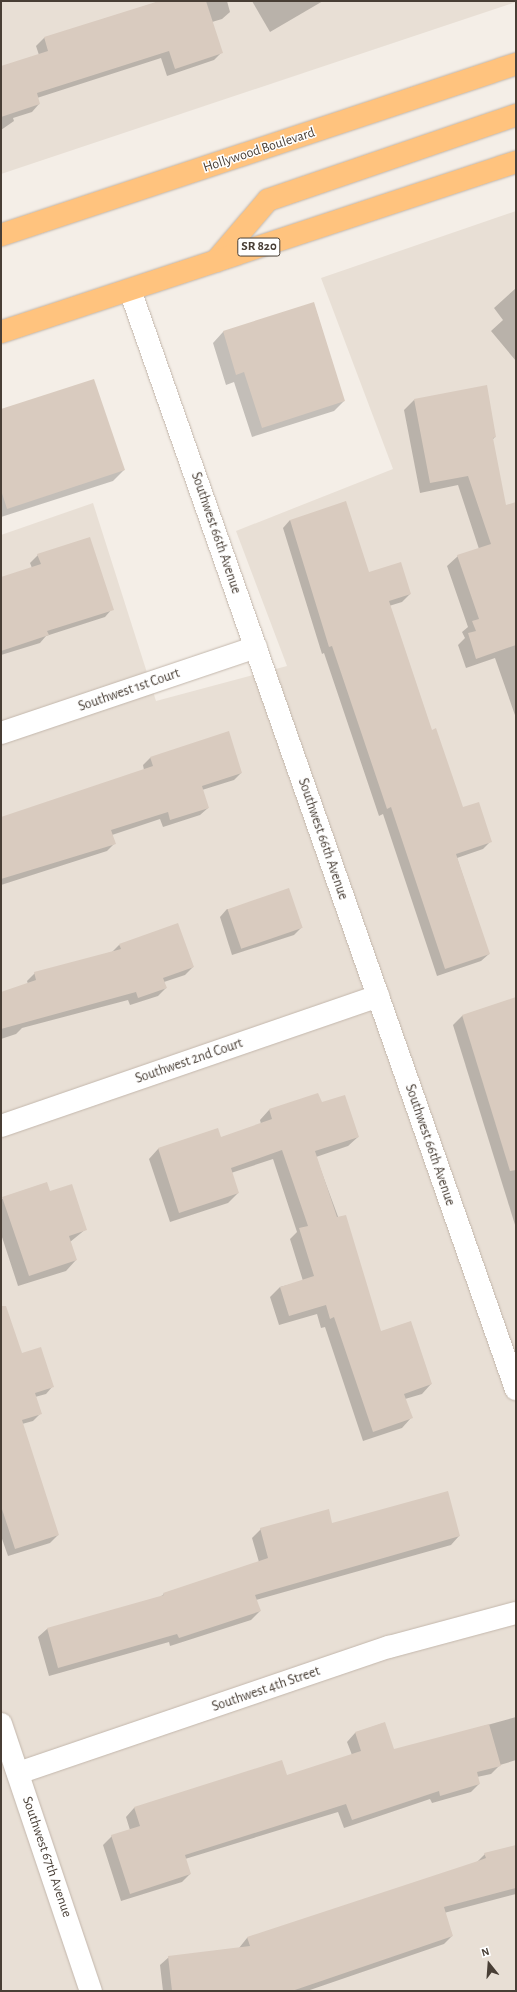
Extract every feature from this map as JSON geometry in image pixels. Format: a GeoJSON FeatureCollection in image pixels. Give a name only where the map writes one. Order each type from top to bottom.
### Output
{"type":"FeatureCollection","features":[{"type":"Feature","properties":{"kind":"highway","name":"Hollywood Boulevard"},"geometry":{"type":"LineString","coordinates":[[1,236],[516,64]]}},
{"type":"Feature","properties":{"kind":"highway"},"geometry":{"type":"LineString","coordinates":[[216,261],[268,200],[516,114]]}},
{"type":"Feature","properties":{"kind":"highway","name":"SR 820"},"geometry":{"type":"LineString","coordinates":[[1,332],[516,162]]}},
{"type":"Feature","properties":{"kind":"street","name":"Southwest 66th Avenue"},"geometry":{"type":"LineString","coordinates":[[130,290],[516,1389]]}},
{"type":"Feature","properties":{"kind":"street","name":"Southwest 1st Court"},"geometry":{"type":"LineString","coordinates":[[1,733],[256,647]]}},
{"type":"Feature","properties":{"kind":"street","name":"Southwest 2nd Court"},"geometry":{"type":"LineString","coordinates":[[1,1126],[378,996]]}},
{"type":"Feature","properties":{"kind":"street","name":"Southwest 4th Street"},"geometry":{"type":"LineString","coordinates":[[18,1773],[389,1647],[516,1613]]}},
{"type":"Feature","properties":{"kind":"street","name":"Southwest 67th Avenue"},"geometry":{"type":"LineString","coordinates":[[1,1724],[91,1991]]}},
{"type":"Feature","properties":{"kind":"shaded area"},"geometry":{"type":"Polygon","coordinates":[[[1,1],[516,1],[516,2],[1,174],[1,1]]]}},
{"type":"Feature","properties":{"kind":"shaded area"},"geometry":{"type":"Polygon","coordinates":[[[516,211],[516,1991],[1,1991],[1,535],[93,503],[156,701],[287,666],[236,531],[393,469],[321,278],[516,211]]]}},
{"type":"Feature","properties":{"kind":"building"},"geometry":{"type":"Polygon","coordinates":[[[159,1],[206,1],[223,53],[175,69],[169,51],[37,93],[40,104],[1,117],[1,66],[48,51],[44,37],[159,1]]]}},
{"type":"Feature","properties":{"kind":"building"},"geometry":{"type":"Polygon","coordinates":[[[314,302],[345,401],[262,428],[244,372],[236,375],[223,331],[314,302]]]}},
{"type":"Feature","properties":{"kind":"building"},"geometry":{"type":"Polygon","coordinates":[[[94,379],[125,470],[7,509],[1,490],[1,409],[94,379]]]}},
{"type":"Feature","properties":{"kind":"building"},"geometry":{"type":"Polygon","coordinates":[[[487,385],[496,437],[493,438],[506,505],[516,502],[516,645],[476,659],[468,633],[476,631],[472,621],[479,619],[457,555],[491,544],[468,476],[430,483],[414,399],[487,385]]]}},
{"type":"Feature","properties":{"kind":"building"},"geometry":{"type":"Polygon","coordinates":[[[346,501],[369,572],[401,562],[411,594],[389,601],[432,730],[436,728],[463,807],[479,802],[492,842],[456,854],[490,954],[445,969],[391,807],[387,809],[332,646],[329,647],[290,520],[346,501]]]}},
{"type":"Feature","properties":{"kind":"building"},"geometry":{"type":"Polygon","coordinates":[[[90,537],[114,610],[47,631],[49,635],[1,651],[1,577],[41,564],[37,554],[90,537]]]}},
{"type":"Feature","properties":{"kind":"building"},"geometry":{"type":"Polygon","coordinates":[[[229,731],[242,773],[202,786],[209,808],[170,820],[168,812],[111,830],[116,844],[1,879],[1,817],[153,766],[150,757],[229,731]]]}},
{"type":"Feature","properties":{"kind":"building"},"geometry":{"type":"Polygon","coordinates":[[[289,888],[303,928],[241,949],[228,909],[289,888]]]}},
{"type":"Feature","properties":{"kind":"building"},"geometry":{"type":"Polygon","coordinates":[[[178,923],[194,967],[163,978],[167,988],[138,998],[136,992],[1,1029],[1,992],[36,980],[34,972],[121,949],[119,944],[178,923]]]}},
{"type":"Feature","properties":{"kind":"building"},"geometry":{"type":"Polygon","coordinates":[[[516,997],[516,1170],[510,1171],[462,1015],[516,997]]]}},
{"type":"Feature","properties":{"kind":"building"},"geometry":{"type":"Polygon","coordinates":[[[318,1093],[322,1102],[345,1095],[359,1137],[315,1151],[337,1217],[346,1215],[381,1331],[411,1321],[432,1384],[404,1394],[413,1418],[373,1432],[334,1317],[330,1319],[326,1305],[289,1316],[280,1287],[314,1276],[299,1228],[308,1226],[282,1150],[231,1168],[239,1193],[179,1213],[158,1148],[218,1128],[221,1137],[272,1119],[269,1109],[318,1093]]]}},
{"type":"Feature","properties":{"kind":"building"},"geometry":{"type":"Polygon","coordinates":[[[47,1182],[50,1191],[72,1184],[87,1230],[69,1236],[77,1260],[29,1276],[2,1197],[47,1182]]]}},
{"type":"Feature","properties":{"kind":"building"},"geometry":{"type":"Polygon","coordinates":[[[1,1306],[6,1306],[22,1353],[41,1347],[54,1387],[35,1393],[42,1414],[22,1420],[59,1535],[15,1549],[1,1506],[1,1306]]]}},
{"type":"Feature","properties":{"kind":"building"},"geometry":{"type":"Polygon","coordinates":[[[448,1491],[460,1536],[255,1595],[261,1611],[179,1638],[177,1634],[58,1668],[47,1628],[164,1595],[163,1593],[268,1558],[260,1528],[329,1509],[332,1523],[448,1491]]]}},
{"type":"Feature","properties":{"kind":"building"},"geometry":{"type":"Polygon","coordinates":[[[385,1722],[394,1749],[489,1724],[501,1766],[477,1772],[480,1784],[440,1796],[439,1791],[352,1820],[346,1804],[185,1855],[191,1874],[130,1894],[111,1835],[140,1826],[134,1807],[282,1760],[287,1775],[361,1751],[355,1732],[385,1722]]]}},
{"type":"Feature","properties":{"kind":"building"},"geometry":{"type":"Polygon","coordinates":[[[516,1845],[516,1888],[444,1907],[453,1936],[292,1991],[172,1991],[168,1956],[250,1946],[247,1937],[475,1862],[486,1858],[484,1853],[516,1845]]]}}]}
